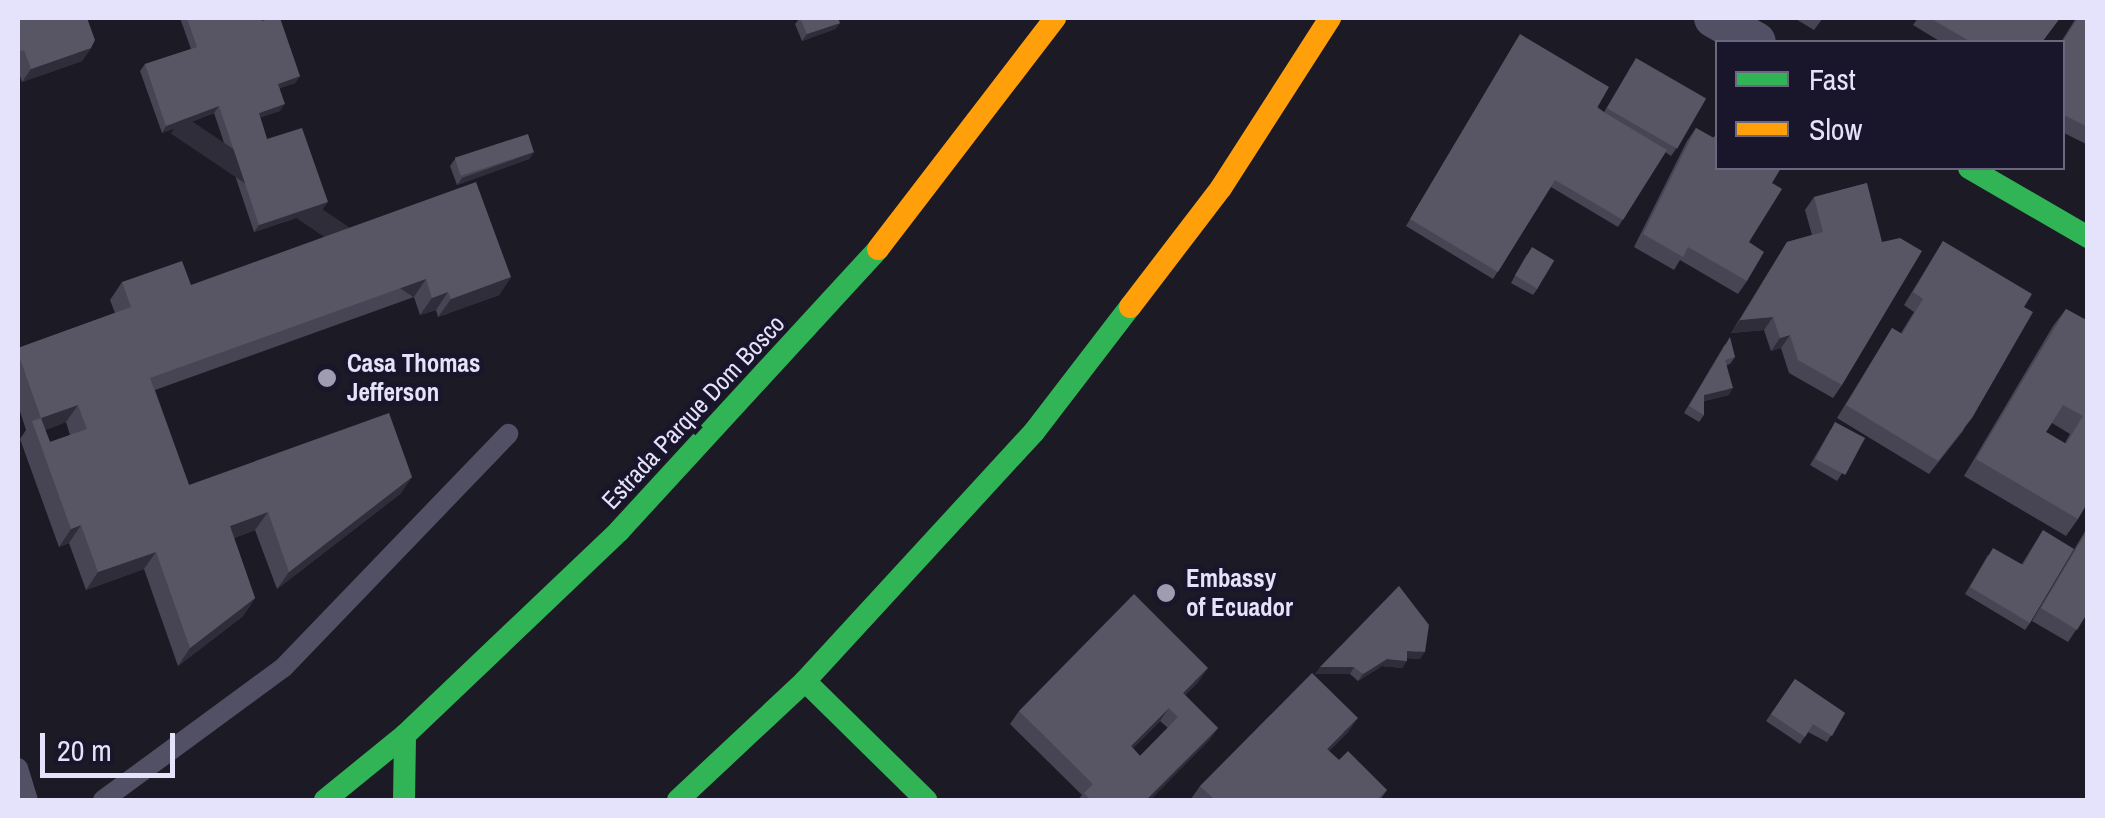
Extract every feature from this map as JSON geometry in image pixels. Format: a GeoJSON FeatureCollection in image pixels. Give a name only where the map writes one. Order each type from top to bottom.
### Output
{"type":"FeatureCollection","features":[{"type":"Feature","properties":{"kind":"main road","name":"Estrada Parque Dom Bosco"},"geometry":{"type":"LineString","coordinates":[[325,800],[406,736],[619,531],[852,283],[1055,18]]}},
{"type":"Feature","properties":{"kind":"main road"},"geometry":{"type":"LineString","coordinates":[[678,800],[805,681],[1034,432],[1221,188],[1330,18]]}},
{"type":"Feature","properties":{"kind":"main road"},"geometry":{"type":"LineString","coordinates":[[1972,170],[2088,237]]}},
{"type":"Feature","properties":{"kind":"main road"},"geometry":{"type":"LineString","coordinates":[[805,681],[926,800]]}},
{"type":"Feature","properties":{"kind":"main road"},"geometry":{"type":"LineString","coordinates":[[404,800],[406,736]]}},
{"type":"Feature","properties":{"kind":"street"},"geometry":{"type":"LineString","coordinates":[[1714,18],[1752,40]]}},
{"type":"Feature","properties":{"kind":"lane"},"geometry":{"type":"LineString","coordinates":[[103,800],[283,668],[508,434]]}},
{"type":"Feature","properties":{"kind":"lane"},"geometry":{"type":"LineString","coordinates":[[18,768],[28,800]]}},
{"type":"Feature","properties":{"kind":"building"},"geometry":{"type":"Polygon","coordinates":[[[18,18],[87,18],[95,40],[91,48],[31,69],[24,50],[18,52],[18,18]]]}},
{"type":"Feature","properties":{"kind":"building"},"geometry":{"type":"Polygon","coordinates":[[[187,18],[280,18],[300,76],[278,84],[285,104],[259,113],[267,139],[302,128],[328,202],[259,225],[219,106],[166,126],[145,64],[197,47],[187,18]]]}},
{"type":"Feature","properties":{"kind":"building"},"geometry":{"type":"Polygon","coordinates":[[[800,18],[838,18],[840,23],[807,34],[800,18]]]}},
{"type":"Feature","properties":{"kind":"building"},"geometry":{"type":"Polygon","coordinates":[[[1930,18],[2060,18],[2044,40],[1968,40],[1930,18]]]}},
{"type":"Feature","properties":{"kind":"building"},"geometry":{"type":"Polygon","coordinates":[[[2078,18],[2088,18],[2088,127],[2065,116],[2063,40],[2078,18]]]}},
{"type":"Feature","properties":{"kind":"building"},"geometry":{"type":"Polygon","coordinates":[[[1520,34],[1609,87],[1597,108],[1667,150],[1623,220],[1555,180],[1498,272],[1410,219],[1520,34]]]}},
{"type":"Feature","properties":{"kind":"building"},"geometry":{"type":"Polygon","coordinates":[[[1636,58],[1706,98],[1677,149],[1607,108],[1636,58]]]}},
{"type":"Feature","properties":{"kind":"building"},"geometry":{"type":"Polygon","coordinates":[[[1696,128],[1715,136],[1715,170],[1780,170],[1772,183],[1782,189],[1749,242],[1764,252],[1747,281],[1688,247],[1683,257],[1643,234],[1696,128]]]}},
{"type":"Feature","properties":{"kind":"building"},"geometry":{"type":"Polygon","coordinates":[[[528,134],[534,152],[461,176],[455,158],[528,134]]]}},
{"type":"Feature","properties":{"kind":"building"},"geometry":{"type":"Polygon","coordinates":[[[476,182],[511,277],[451,299],[448,292],[432,298],[426,279],[150,378],[189,485],[389,413],[412,477],[289,572],[268,512],[230,526],[255,598],[190,648],[156,552],[98,572],[81,525],[71,529],[32,421],[41,418],[18,348],[131,307],[122,282],[182,261],[191,285],[476,182]],[[78,405],[41,418],[50,442],[87,429],[78,405]]]}},
{"type":"Feature","properties":{"kind":"building"},"geometry":{"type":"Polygon","coordinates":[[[1867,183],[1882,242],[1900,238],[1922,251],[1842,385],[1798,360],[1790,335],[1780,338],[1773,317],[1740,320],[1787,242],[1823,232],[1814,197],[1867,183]]]}},
{"type":"Feature","properties":{"kind":"building"},"geometry":{"type":"Polygon","coordinates":[[[1943,241],[2032,294],[2024,307],[2033,312],[1972,418],[1938,461],[1846,405],[1892,328],[1902,334],[1923,299],[1913,292],[1943,241]]]}},
{"type":"Feature","properties":{"kind":"building"},"geometry":{"type":"Polygon","coordinates":[[[1532,247],[1554,260],[1537,289],[1515,275],[1532,247]]]}},
{"type":"Feature","properties":{"kind":"building"},"geometry":{"type":"Polygon","coordinates":[[[2066,309],[2088,321],[2088,502],[2078,519],[1976,459],[2066,309]],[[2063,405],[2046,432],[2066,444],[2083,416],[2063,405]]]}},
{"type":"Feature","properties":{"kind":"building"},"geometry":{"type":"Polygon","coordinates":[[[1730,337],[1735,357],[1725,360],[1733,388],[1704,395],[1704,415],[1689,406],[1730,337]]]}},
{"type":"Feature","properties":{"kind":"building"},"geometry":{"type":"Polygon","coordinates":[[[1835,422],[1865,438],[1845,475],[1815,459],[1835,422]]]}},
{"type":"Feature","properties":{"kind":"building"},"geometry":{"type":"Polygon","coordinates":[[[2088,529],[2088,612],[2077,630],[2041,608],[2088,529]]]}},
{"type":"Feature","properties":{"kind":"building"},"geometry":{"type":"Polygon","coordinates":[[[2043,530],[2074,549],[2030,623],[1970,587],[1993,548],[2023,565],[2043,530]]]}},
{"type":"Feature","properties":{"kind":"building"},"geometry":{"type":"Polygon","coordinates":[[[1399,586],[1429,625],[1425,652],[1407,651],[1407,661],[1387,659],[1363,674],[1354,667],[1320,667],[1399,586]]]}},
{"type":"Feature","properties":{"kind":"building"},"geometry":{"type":"Polygon","coordinates":[[[1134,594],[1208,668],[1183,693],[1218,728],[1146,800],[1091,800],[1084,793],[1093,784],[1019,711],[1134,594]],[[1169,708],[1131,746],[1140,756],[1178,717],[1169,708]]]}},
{"type":"Feature","properties":{"kind":"building"},"geometry":{"type":"Polygon","coordinates":[[[1312,673],[1358,718],[1327,749],[1339,760],[1348,751],[1387,790],[1376,800],[1215,800],[1200,786],[1312,673]]]}},
{"type":"Feature","properties":{"kind":"building"},"geometry":{"type":"Polygon","coordinates":[[[1795,679],[1845,713],[1832,736],[1813,724],[1805,737],[1771,714],[1795,679]]]}},
{"type":"Feature","properties":{"kind":"traffic: fast"},"geometry":{"type":"LineString","coordinates":[[1972,170],[2088,237]]}},
{"type":"Feature","properties":{"kind":"traffic: fast"},"geometry":{"type":"LineString","coordinates":[[325,800],[405,735],[619,531],[878,249]]}},
{"type":"Feature","properties":{"kind":"traffic: fast"},"geometry":{"type":"LineString","coordinates":[[678,800],[805,681],[1034,432],[1130,307]]}},
{"type":"Feature","properties":{"kind":"traffic: fast"},"geometry":{"type":"LineString","coordinates":[[805,681],[926,800]]}},
{"type":"Feature","properties":{"kind":"traffic: fast"},"geometry":{"type":"LineString","coordinates":[[404,800],[405,735]]}},
{"type":"Feature","properties":{"kind":"traffic: slow"},"geometry":{"type":"LineString","coordinates":[[878,249],[1055,18]]}},
{"type":"Feature","properties":{"kind":"traffic: slow"},"geometry":{"type":"LineString","coordinates":[[1130,307],[1221,188],[1330,18]]}},
{"type":"Feature","properties":{"kind":"place","name":"Casa Thomas Jefferson"},"geometry":{"type":"Point","coordinates":[327,378]}},
{"type":"Feature","properties":{"kind":"place","name":"Embassy of Ecuador"},"geometry":{"type":"Point","coordinates":[1166,593]}}]}
